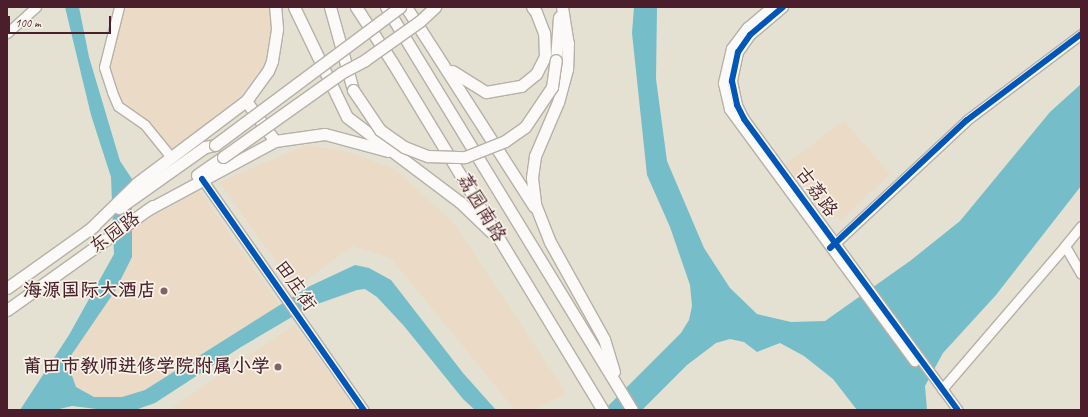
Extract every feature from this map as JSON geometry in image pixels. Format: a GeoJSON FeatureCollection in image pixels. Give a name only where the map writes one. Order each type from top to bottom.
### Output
{"type":"FeatureCollection","features":[{"type":"Feature","properties":{"kind":"main road"},"geometry":{"type":"LineString","coordinates":[[89,230],[137,183],[246,101],[268,70],[272,61],[277,28],[275,7]]}},
{"type":"Feature","properties":{"kind":"main road"},"geometry":{"type":"LineString","coordinates":[[330,7],[354,90],[380,130],[404,147],[428,156],[465,157],[504,141],[525,127],[552,87],[561,7]]}},
{"type":"Feature","properties":{"kind":"main road","name":"荔园南路"},"geometry":{"type":"LineString","coordinates":[[356,7],[503,243],[601,407]]}},
{"type":"Feature","properties":{"kind":"main road","name":"荔园南路"},"geometry":{"type":"LineString","coordinates":[[386,7],[632,410]]}},
{"type":"Feature","properties":{"kind":"main road","name":"东园路"},"geometry":{"type":"LineString","coordinates":[[7,288],[206,147],[215,145],[400,7]]}},
{"type":"Feature","properties":{"kind":"main road"},"geometry":{"type":"LineString","coordinates":[[406,7],[539,213]]}},
{"type":"Feature","properties":{"kind":"main road","name":"东园路"},"geometry":{"type":"LineString","coordinates":[[7,310],[342,73],[365,60],[420,21],[435,7]]}},
{"type":"Feature","properties":{"kind":"main road"},"geometry":{"type":"LineString","coordinates":[[446,67],[463,80],[486,92],[521,86],[536,74],[545,56],[544,33],[536,12],[532,7]]}},
{"type":"Feature","properties":{"kind":"main road"},"geometry":{"type":"LineString","coordinates":[[561,7],[568,43],[567,69],[558,102],[535,156],[532,178],[539,213],[550,242],[604,339],[619,387]]}},
{"type":"Feature","properties":{"kind":"main road"},"geometry":{"type":"LineString","coordinates":[[295,9],[347,117],[460,202],[503,243]]}},
{"type":"Feature","properties":{"kind":"main road"},"geometry":{"type":"LineString","coordinates":[[246,101],[276,141]]}},
{"type":"Feature","properties":{"kind":"main road"},"geometry":{"type":"LineString","coordinates":[[147,210],[202,179],[276,141],[325,134],[394,153]]}},
{"type":"Feature","properties":{"kind":"street"},"geometry":{"type":"LineString","coordinates":[[7,33],[36,7]]}},
{"type":"Feature","properties":{"kind":"street"},"geometry":{"type":"LineString","coordinates":[[119,7],[104,67],[112,92],[118,106],[145,125],[172,156]]}},
{"type":"Feature","properties":{"kind":"street","name":"古荔路"},"geometry":{"type":"LineString","coordinates":[[770,7],[747,27],[731,48],[724,73],[725,96],[736,121],[832,245]]}},
{"type":"Feature","properties":{"kind":"street","name":"古荔路"},"geometry":{"type":"LineString","coordinates":[[783,7],[743,43],[735,61],[732,90],[744,119],[838,254],[938,387],[958,410]]}},
{"type":"Feature","properties":{"kind":"street"},"geometry":{"type":"LineString","coordinates":[[832,245],[967,120],[1081,34]]}},
{"type":"Feature","properties":{"kind":"street","name":"田庄街"},"geometry":{"type":"LineString","coordinates":[[202,179],[364,410]]}},
{"type":"Feature","properties":{"kind":"street"},"geometry":{"type":"LineString","coordinates":[[938,387],[1065,246],[1081,226]]}},
{"type":"Feature","properties":{"kind":"street"},"geometry":{"type":"LineString","coordinates":[[1065,246],[1081,274]]}},
{"type":"Feature","properties":{"kind":"street","name":"古荔路"},"geometry":{"type":"LineString","coordinates":[[938,387],[950,410]]}},
{"type":"Feature","properties":{"kind":"shaded area"},"geometry":{"type":"Polygon","coordinates":[[[124,7],[270,7],[272,24],[269,59],[238,98],[173,149],[141,115],[119,98],[109,67],[124,7]]]}},
{"type":"Feature","properties":{"kind":"shaded area"},"geometry":{"type":"Polygon","coordinates":[[[844,121],[890,174],[842,219],[826,217],[786,164],[844,121]]]}},
{"type":"Feature","properties":{"kind":"shaded area"},"geometry":{"type":"Polygon","coordinates":[[[307,145],[349,152],[394,169],[453,222],[566,393],[534,410],[515,410],[391,258],[353,246],[295,288],[219,182],[307,145]]]}},
{"type":"Feature","properties":{"kind":"shaded area"},"geometry":{"type":"Polygon","coordinates":[[[199,190],[286,314],[120,408],[66,385],[62,367],[129,231],[199,190]]]}},
{"type":"Feature","properties":{"kind":"shaded area","name":"莆田市教师进修学院附属小学"},"geometry":{"type":"Polygon","coordinates":[[[294,325],[356,410],[169,410],[294,325]]]}},
{"type":"Feature","properties":{"kind":"water"},"geometry":{"type":"Polygon","coordinates":[[[65,7],[79,7],[89,57],[120,161],[132,179],[132,257],[115,291],[72,354],[69,367],[76,387],[94,397],[122,397],[145,390],[310,286],[355,265],[369,268],[391,280],[463,373],[496,410],[475,410],[463,399],[404,326],[377,297],[365,289],[357,290],[309,307],[241,347],[155,403],[135,410],[105,410],[72,406],[55,410],[20,410],[69,335],[114,254],[111,177],[91,115],[65,7]]]}},
{"type":"Feature","properties":{"kind":"water"},"geometry":{"type":"Polygon","coordinates":[[[634,7],[657,7],[656,79],[667,161],[704,248],[730,288],[757,314],[791,322],[825,321],[910,261],[960,221],[1050,112],[1081,84],[1081,186],[996,295],[943,353],[925,386],[927,410],[857,410],[833,379],[804,356],[780,343],[757,352],[744,342],[730,339],[716,343],[687,365],[642,410],[604,410],[681,333],[689,320],[692,306],[690,285],[670,227],[647,175],[632,33],[634,7]]]}},
{"type":"Feature","properties":{"kind":"cycle path"},"geometry":{"type":"LineString","coordinates":[[783,7],[750,35],[738,52],[732,81],[737,105],[744,119],[958,410]]}},
{"type":"Feature","properties":{"kind":"cycle path"},"geometry":{"type":"LineString","coordinates":[[830,248],[967,120],[1081,34]]}},
{"type":"Feature","properties":{"kind":"cycle path"},"geometry":{"type":"LineString","coordinates":[[202,179],[364,410]]}},
{"type":"Feature","properties":{"kind":"place","name":"海源国际大酒店"},"geometry":{"type":"Point","coordinates":[164,291]}},
{"type":"Feature","properties":{"kind":"place","name":"莆田市教师进修学院附属小学"},"geometry":{"type":"Point","coordinates":[278,367]}}]}
